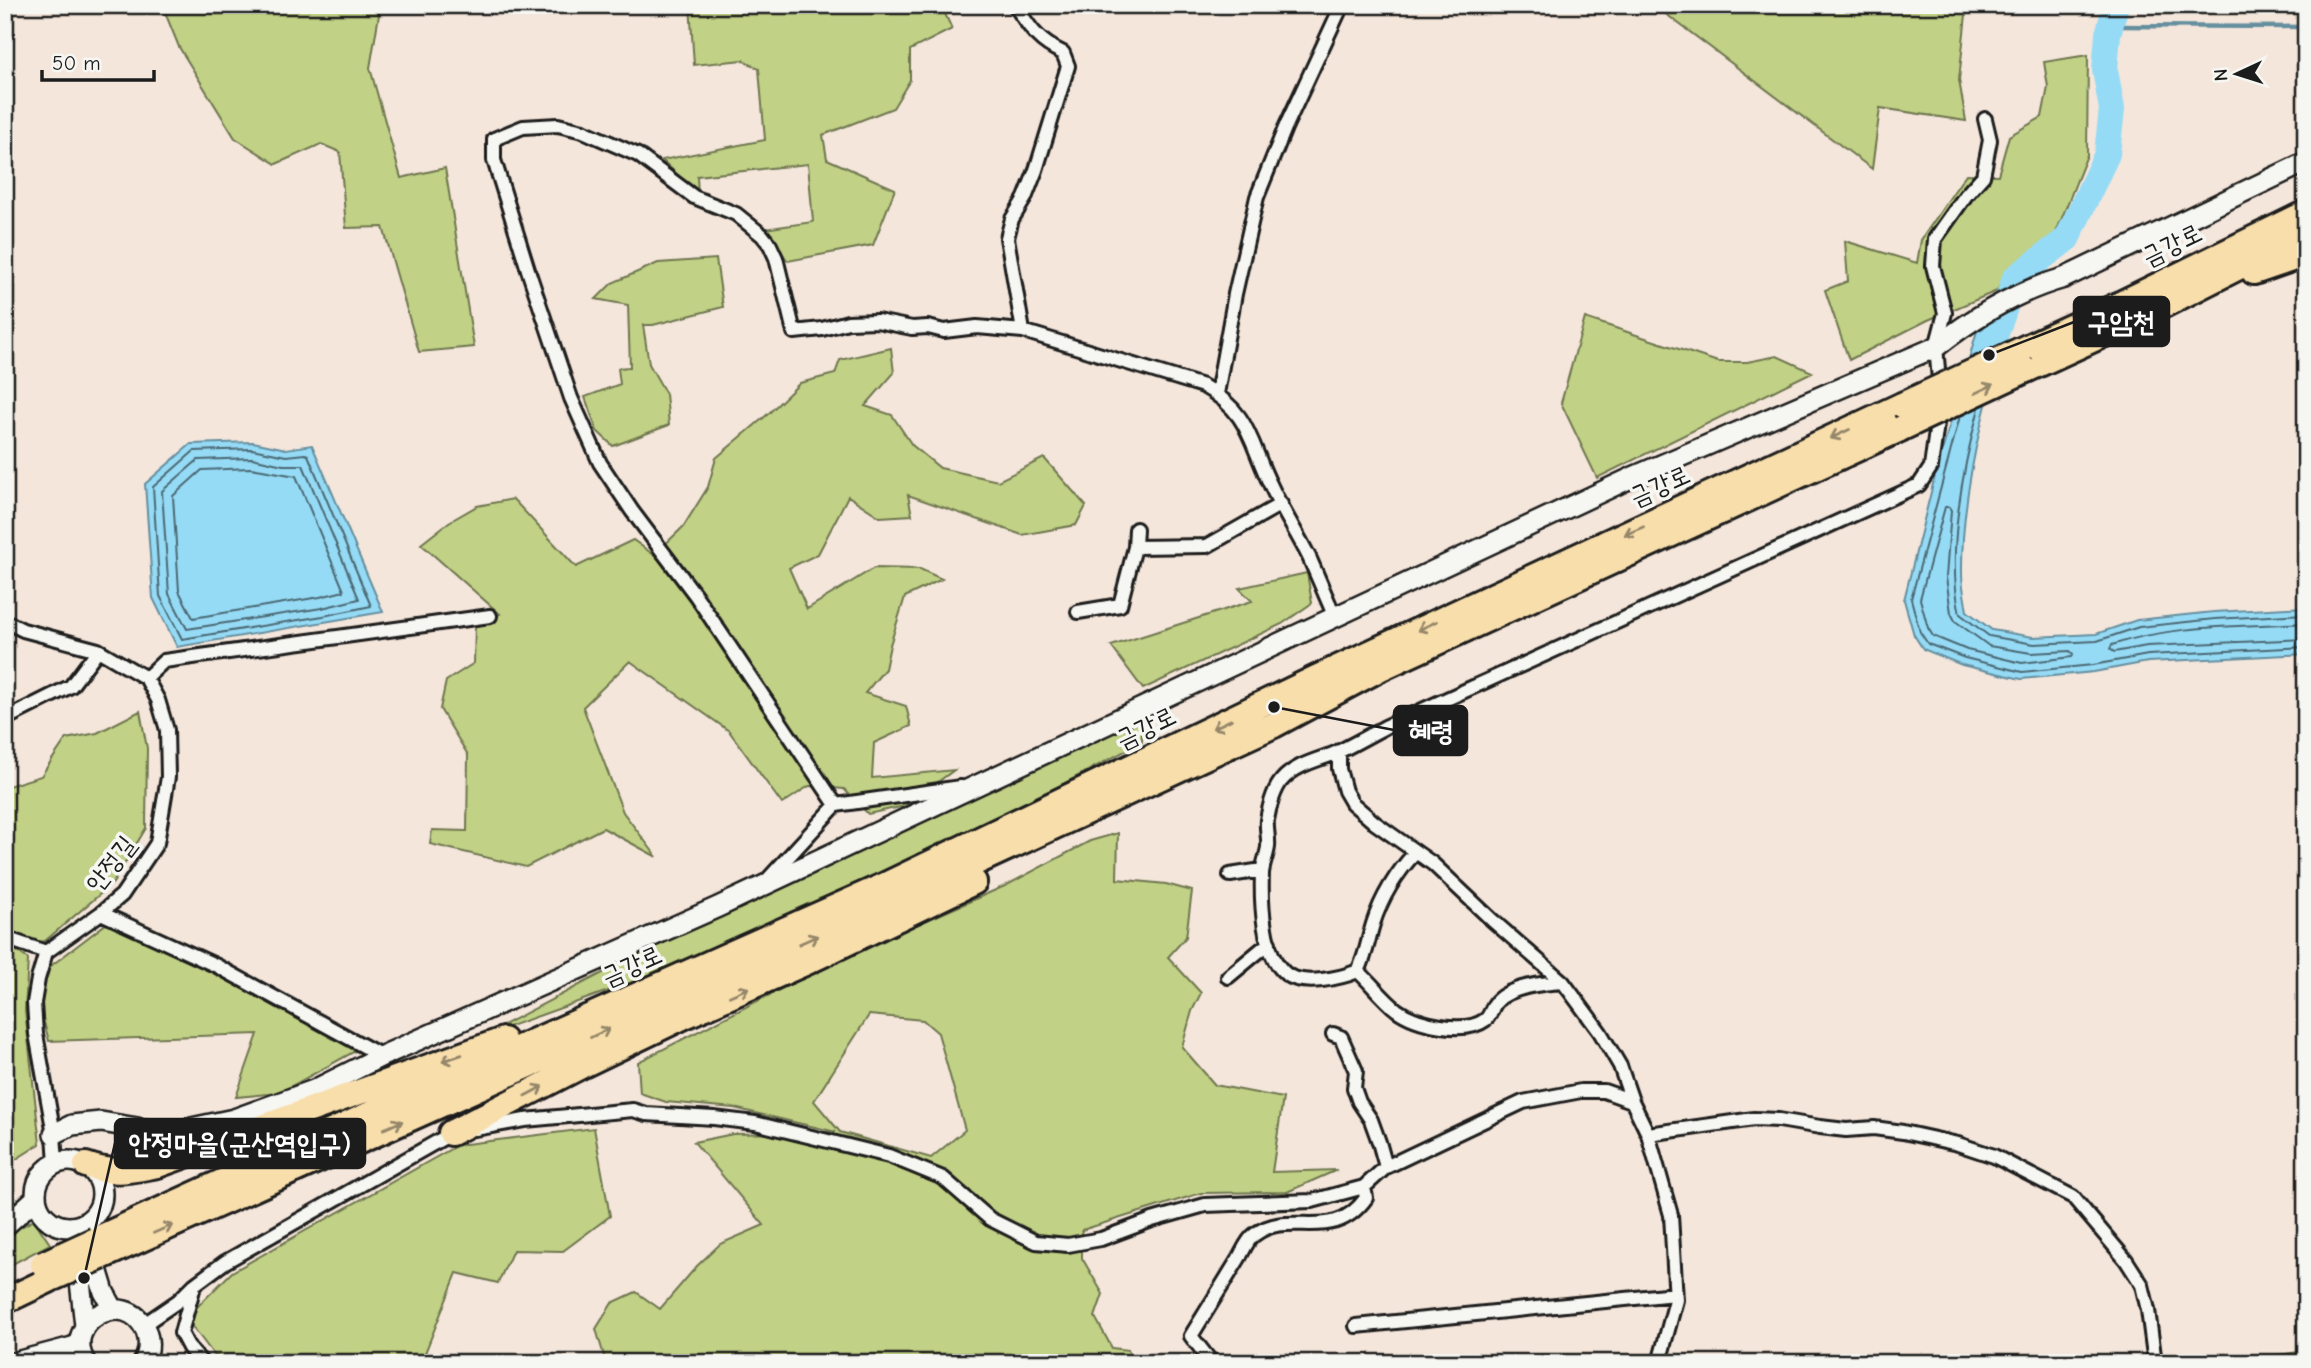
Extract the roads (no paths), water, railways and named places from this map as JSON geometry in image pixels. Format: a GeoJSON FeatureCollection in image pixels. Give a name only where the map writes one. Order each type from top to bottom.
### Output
{"type":"FeatureCollection","features":[{"type":"Feature","properties":{"kind":"highway"},"geometry":{"type":"LineString","coordinates":[[2120,315],[2306,199]]}},
{"type":"Feature","properties":{"kind":"highway","name":"금강로"},"geometry":{"type":"LineString","coordinates":[[2120,315],[2306,213]]}},
{"type":"Feature","properties":{"kind":"highway","name":"금강로"},"geometry":{"type":"LineString","coordinates":[[94,1240],[810,939],[1274,725],[1383,667],[2026,358],[2306,233]]}},
{"type":"Feature","properties":{"kind":"highway"},"geometry":{"type":"LineString","coordinates":[[2120,315],[2306,254]]}},
{"type":"Feature","properties":{"kind":"highway","name":"금강로"},"geometry":{"type":"LineString","coordinates":[[5,1301],[94,1240],[980,841],[1316,678],[1901,417]]}},
{"type":"Feature","properties":{"kind":"highway"},"geometry":{"type":"LineString","coordinates":[[451,1133],[687,1015],[809,961],[1212,768],[1274,725]]}},
{"type":"Feature","properties":{"kind":"highway"},"geometry":{"type":"LineString","coordinates":[[86,1165],[103,1171],[125,1172],[158,1165],[678,978]]}},
{"type":"Feature","properties":{"kind":"highway","name":"금강로"},"geometry":{"type":"LineString","coordinates":[[5,1282],[46,1272]]}},
{"type":"Feature","properties":{"kind":"street"},"geometry":{"type":"LineString","coordinates":[[1015,5],[1034,34],[1045,45],[1063,53],[1068,66],[1036,170],[1025,198],[1012,219],[1007,238],[1023,331]]}},
{"type":"Feature","properties":{"kind":"street"},"geometry":{"type":"LineString","coordinates":[[1217,394],[1235,294],[1257,197],[1285,128],[1342,5]]}},
{"type":"Feature","properties":{"kind":"street"},"geometry":{"type":"LineString","coordinates":[[1415,853],[1386,893],[1378,909],[1365,959],[1358,971],[1340,978],[1311,980],[1294,978],[1285,973],[1269,943],[1264,914],[1262,870],[1268,847],[1267,821],[1273,797],[1281,781],[1300,766],[1339,751],[1385,727],[1919,485],[1931,467],[1941,395],[1936,347],[1945,313],[1933,266],[1935,239],[1983,176],[1990,140],[1984,119]]}},
{"type":"Feature","properties":{"kind":"street"},"geometry":{"type":"LineString","coordinates":[[836,805],[696,596],[632,511],[600,463],[571,398],[529,273],[494,160],[494,139],[523,127],[558,125],[583,131],[638,155],[694,197],[736,214],[770,245],[776,258],[794,332],[822,329],[848,322],[877,321],[944,331],[977,327],[1023,331],[1203,386],[1223,398],[1241,418],[1271,486],[1309,557],[1335,617]]}},
{"type":"Feature","properties":{"kind":"street"},"geometry":{"type":"LineString","coordinates":[[54,1134],[72,1125],[101,1122],[168,1133],[234,1119],[314,1090],[382,1056],[763,885],[1633,477],[1936,347],[1967,323],[2041,285],[2064,278],[2306,162]]}},
{"type":"Feature","properties":{"kind":"street"},"geometry":{"type":"LineString","coordinates":[[1135,547],[1207,546],[1281,504]]}},
{"type":"Feature","properties":{"kind":"street"},"geometry":{"type":"LineString","coordinates":[[1078,612],[1120,605],[1135,547],[1136,529]]}},
{"type":"Feature","properties":{"kind":"street"},"geometry":{"type":"LineString","coordinates":[[5,621],[23,630],[99,650],[146,678],[164,661],[490,616]]}},
{"type":"Feature","properties":{"kind":"street"},"geometry":{"type":"LineString","coordinates":[[5,631],[23,630]]}},
{"type":"Feature","properties":{"kind":"street"},"geometry":{"type":"LineString","coordinates":[[5,719],[71,686],[99,650]]}},
{"type":"Feature","properties":{"kind":"street","name":"안정길"},"geometry":{"type":"LineString","coordinates":[[46,952],[102,913],[122,895],[157,843],[168,777],[167,730],[158,700],[146,678]]}},
{"type":"Feature","properties":{"kind":"street"},"geometry":{"type":"LineString","coordinates":[[1339,751],[1339,769],[1345,791],[1352,803],[1374,823],[1433,864],[1563,982],[1600,1032],[1620,1066],[1647,1134],[1671,1215],[1676,1300],[1659,1363]]}},
{"type":"Feature","properties":{"kind":"street"},"geometry":{"type":"LineString","coordinates":[[763,885],[836,805],[978,785]]}},
{"type":"Feature","properties":{"kind":"street"},"geometry":{"type":"LineString","coordinates":[[1230,875],[1262,870]]}},
{"type":"Feature","properties":{"kind":"street"},"geometry":{"type":"LineString","coordinates":[[102,913],[217,965],[382,1056]]}},
{"type":"Feature","properties":{"kind":"street"},"geometry":{"type":"LineString","coordinates":[[5,938],[46,952],[34,1003],[36,1034],[54,1134],[56,1163]]}},
{"type":"Feature","properties":{"kind":"street"},"geometry":{"type":"LineString","coordinates":[[1228,977],[1269,943]]}},
{"type":"Feature","properties":{"kind":"street"},"geometry":{"type":"LineString","coordinates":[[1358,971],[1398,1011],[1453,1028],[1478,1024],[1488,1019],[1496,1002],[1508,993],[1540,983],[1563,982]]}},
{"type":"Feature","properties":{"kind":"street"},"geometry":{"type":"LineString","coordinates":[[1333,1034],[1341,1037],[1356,1071],[1354,1088],[1359,1102],[1371,1120],[1386,1167]]}},
{"type":"Feature","properties":{"kind":"street"},"geometry":{"type":"LineString","coordinates":[[143,1325],[178,1301],[225,1262],[451,1133],[525,1120],[634,1110],[646,1114],[755,1123],[889,1156],[943,1178],[990,1219],[1036,1242],[1068,1245],[1101,1239],[1152,1220],[1205,1205],[1312,1201],[1364,1187],[1386,1167],[1523,1102],[1581,1091],[1604,1091],[1632,1101]]}},
{"type":"Feature","properties":{"kind":"street"},"geometry":{"type":"LineString","coordinates":[[1647,1134],[1754,1119],[1779,1120],[1820,1128],[1874,1128],[1903,1132],[1958,1144],[1994,1156],[2073,1197],[2126,1260],[2142,1285],[2155,1363]]}},
{"type":"Feature","properties":{"kind":"street"},"geometry":{"type":"LineString","coordinates":[[94,1240],[76,1226],[64,1227],[54,1223],[39,1208],[37,1187],[47,1169],[56,1163],[66,1161],[86,1165],[100,1182],[103,1194],[95,1215],[94,1240],[92,1253],[104,1292],[114,1310]]}},
{"type":"Feature","properties":{"kind":"street"},"geometry":{"type":"LineString","coordinates":[[1212,1363],[1191,1336],[1252,1236],[1283,1224],[1337,1222],[1362,1205],[1366,1198],[1364,1187]]}},
{"type":"Feature","properties":{"kind":"street"},"geometry":{"type":"LineString","coordinates":[[5,1226],[36,1198]]}},
{"type":"Feature","properties":{"kind":"street"},"geometry":{"type":"LineString","coordinates":[[64,1227],[80,1281],[85,1326]]}},
{"type":"Feature","properties":{"kind":"street"},"geometry":{"type":"LineString","coordinates":[[194,1285],[181,1333],[189,1349],[202,1363]]}},
{"type":"Feature","properties":{"kind":"street"},"geometry":{"type":"LineString","coordinates":[[1356,1326],[1675,1294]]}},
{"type":"Feature","properties":{"kind":"street"},"geometry":{"type":"LineString","coordinates":[[12,1363],[83,1354],[81,1336],[85,1326],[93,1317],[114,1310],[136,1316],[143,1325],[149,1346],[143,1363]]}},
{"type":"Feature","properties":{"kind":"water"},"geometry":{"type":"Polygon","coordinates":[[[2014,313],[1985,409],[1971,475],[1963,541],[1962,579],[1967,611],[1992,630],[2033,637],[2096,634],[2137,620],[2306,607],[2306,654],[2148,662],[2094,672],[2021,679],[1962,665],[1923,649],[1914,635],[1904,600],[1936,472],[1977,331],[2014,313]]]}},
{"type":"Feature","properties":{"kind":"water"},"geometry":{"type":"Polygon","coordinates":[[[253,442],[286,449],[312,445],[383,612],[177,647],[153,598],[145,484],[191,444],[253,442]]]}},
{"type":"Feature","properties":{"kind":"waterway"},"geometry":{"type":"LineString","coordinates":[[1990,351],[2015,278],[2067,239],[2107,154],[2112,109],[2105,70],[2108,34],[2116,5]]}},
{"type":"Feature","properties":{"kind":"waterway"},"geometry":{"type":"LineString","coordinates":[[2110,26],[2306,27]]}},
{"type":"Feature","properties":{"kind":"place","name":"구암천"},"geometry":{"type":"Point","coordinates":[1989,355]}},
{"type":"Feature","properties":{"kind":"place","name":"혜령"},"geometry":{"type":"Point","coordinates":[1274,707]}},
{"type":"Feature","properties":{"kind":"place","name":"안정마을(군산역입구)"},"geometry":{"type":"Point","coordinates":[84,1278]}}]}
